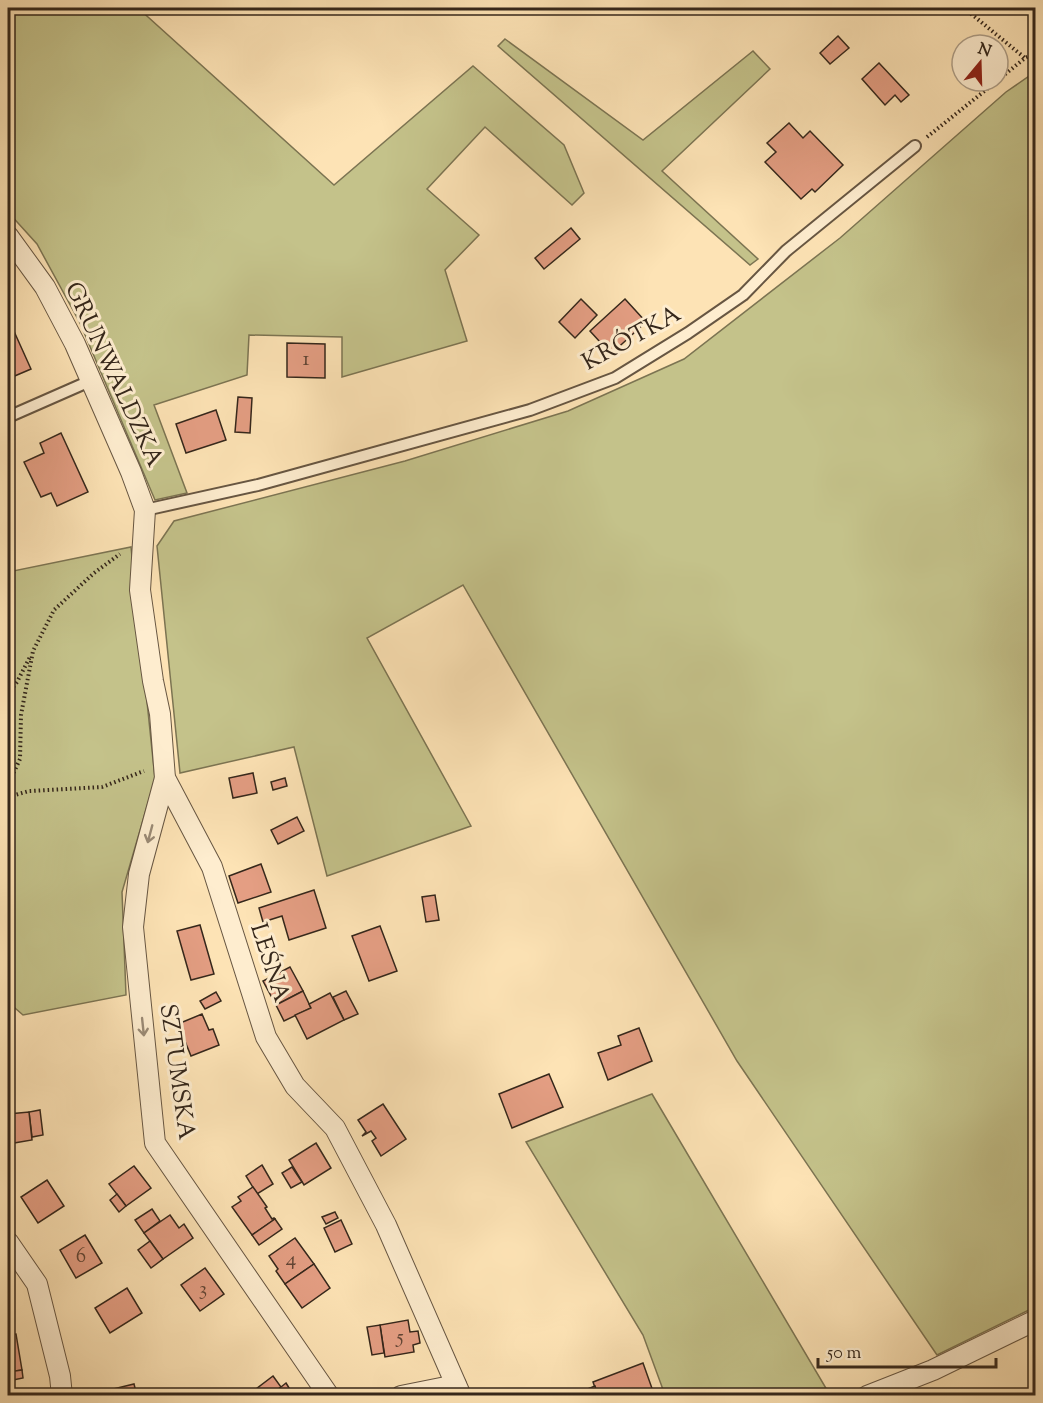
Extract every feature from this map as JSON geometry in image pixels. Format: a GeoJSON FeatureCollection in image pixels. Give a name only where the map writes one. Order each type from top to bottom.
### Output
{"type":"FeatureCollection","features":[{"type":"Feature","properties":{"kind":"street","name":"GRUNWALDZKA"},"geometry":{"type":"LineString","coordinates":[[8,236],[45,287],[75,344],[146,510]]}},
{"type":"Feature","properties":{"kind":"street","name":"LEŚNA"},"geometry":{"type":"LineString","coordinates":[[146,510],[140,590],[160,714],[164,771],[212,867],[266,1037],[296,1086],[335,1128],[386,1225],[458,1390]]}},
{"type":"Feature","properties":{"kind":"street","name":"SZTUMSKA"},"geometry":{"type":"LineString","coordinates":[[164,771],[139,874],[133,927],[155,1143],[329,1395]]}},
{"type":"Feature","properties":{"kind":"street"},"geometry":{"type":"LineString","coordinates":[[8,1242],[37,1284],[60,1377],[62,1395]]}},
{"type":"Feature","properties":{"kind":"street"},"geometry":{"type":"LineString","coordinates":[[867,1395],[933,1370],[1035,1320]]}},
{"type":"Feature","properties":{"kind":"street"},"geometry":{"type":"LineString","coordinates":[[401,1395],[458,1390]]}},
{"type":"Feature","properties":{"kind":"lane","name":"KRÓTKA"},"geometry":{"type":"LineString","coordinates":[[146,510],[258,485],[520,413],[615,378],[688,333],[743,295],[786,251],[915,146]]}},
{"type":"Feature","properties":{"kind":"lane"},"geometry":{"type":"LineString","coordinates":[[8,417],[90,381]]}},
{"type":"Feature","properties":{"kind":"path"},"geometry":{"type":"LineString","coordinates":[[964,8],[1025,58]]}},
{"type":"Feature","properties":{"kind":"path"},"geometry":{"type":"LineString","coordinates":[[1010,71],[1035,53]]}},
{"type":"Feature","properties":{"kind":"path"},"geometry":{"type":"LineString","coordinates":[[915,146],[983,93]]}},
{"type":"Feature","properties":{"kind":"path"},"geometry":{"type":"LineString","coordinates":[[8,694],[18,682],[54,610],[94,573],[143,537]]}},
{"type":"Feature","properties":{"kind":"path"},"geometry":{"type":"LineString","coordinates":[[8,785],[20,759],[21,715],[33,651]]}},
{"type":"Feature","properties":{"kind":"path"},"geometry":{"type":"LineString","coordinates":[[8,797],[29,791],[102,787],[164,771]]}},
{"type":"Feature","properties":{"kind":"shaded area"},"geometry":{"type":"Polygon","coordinates":[[[8,8],[138,8],[334,185],[473,66],[564,145],[584,193],[572,205],[485,127],[427,189],[479,235],[445,270],[467,341],[342,377],[342,337],[249,335],[247,375],[154,405],[187,493],[155,500],[80,323],[37,244],[8,212],[8,8]]]}},
{"type":"Feature","properties":{"kind":"shaded area"},"geometry":{"type":"Polygon","coordinates":[[[505,39],[643,140],[753,51],[770,69],[662,171],[758,259],[750,265],[498,46],[505,39]]]}},
{"type":"Feature","properties":{"kind":"shaded area"},"geometry":{"type":"Polygon","coordinates":[[[1035,72],[1035,1307],[937,1355],[737,1061],[463,585],[367,638],[471,826],[327,876],[294,747],[180,773],[157,546],[174,521],[405,461],[568,411],[684,359],[840,238],[1005,93],[1010,93],[1010,89],[1035,72]]]}},
{"type":"Feature","properties":{"kind":"shaded area"},"geometry":{"type":"Polygon","coordinates":[[[131,547],[155,779],[122,892],[126,995],[23,1015],[8,1002],[8,572],[131,547]]]}},
{"type":"Feature","properties":{"kind":"shaded area"},"geometry":{"type":"Polygon","coordinates":[[[652,1094],[830,1395],[665,1395],[643,1335],[526,1142],[652,1094]]]}},
{"type":"Feature","properties":{"kind":"building"},"geometry":{"type":"Polygon","coordinates":[[[838,36],[849,48],[830,64],[820,53],[838,36]]]}},
{"type":"Feature","properties":{"kind":"building"},"geometry":{"type":"Polygon","coordinates":[[[879,63],[909,95],[901,102],[895,95],[885,105],[862,79],[879,63]]]}},
{"type":"Feature","properties":{"kind":"building"},"geometry":{"type":"Polygon","coordinates":[[[789,123],[803,138],[810,131],[843,165],[815,192],[812,189],[801,199],[765,162],[776,152],[767,143],[789,123]]]}},
{"type":"Feature","properties":{"kind":"building"},"geometry":{"type":"Polygon","coordinates":[[[571,228],[580,239],[544,269],[535,258],[571,228]]]}},
{"type":"Feature","properties":{"kind":"building"},"geometry":{"type":"Polygon","coordinates":[[[581,299],[597,315],[575,338],[559,322],[581,299]]]}},
{"type":"Feature","properties":{"kind":"building"},"geometry":{"type":"Polygon","coordinates":[[[625,299],[646,322],[611,354],[590,331],[625,299]]]}},
{"type":"Feature","properties":{"kind":"building"},"geometry":{"type":"Polygon","coordinates":[[[8,318],[31,369],[10,378],[8,374],[8,318]]]}},
{"type":"Feature","properties":{"kind":"building"},"geometry":{"type":"Polygon","coordinates":[[[287,343],[325,344],[325,378],[287,377],[287,343]]]}},
{"type":"Feature","properties":{"kind":"building"},"geometry":{"type":"Polygon","coordinates":[[[238,397],[252,398],[250,433],[235,432],[238,397]]]}},
{"type":"Feature","properties":{"kind":"building"},"geometry":{"type":"Polygon","coordinates":[[[216,410],[226,440],[186,453],[176,424],[216,410]]]}},
{"type":"Feature","properties":{"kind":"building"},"geometry":{"type":"Polygon","coordinates":[[[61,433],[88,492],[57,506],[51,493],[41,497],[24,462],[44,453],[40,443],[61,433]]]}},
{"type":"Feature","properties":{"kind":"building"},"geometry":{"type":"Polygon","coordinates":[[[253,773],[257,793],[233,798],[229,778],[253,773]]]}},
{"type":"Feature","properties":{"kind":"building"},"geometry":{"type":"Polygon","coordinates":[[[285,778],[287,786],[273,790],[271,782],[285,778]]]}},
{"type":"Feature","properties":{"kind":"building"},"geometry":{"type":"Polygon","coordinates":[[[297,817],[304,831],[278,844],[271,830],[297,817]]]}},
{"type":"Feature","properties":{"kind":"building"},"geometry":{"type":"Polygon","coordinates":[[[261,864],[271,892],[238,903],[229,876],[261,864]]]}},
{"type":"Feature","properties":{"kind":"building"},"geometry":{"type":"Polygon","coordinates":[[[314,890],[326,928],[289,940],[282,916],[263,922],[259,908],[314,890]]]}},
{"type":"Feature","properties":{"kind":"building"},"geometry":{"type":"Polygon","coordinates":[[[435,895],[439,920],[426,922],[422,897],[435,895]]]}},
{"type":"Feature","properties":{"kind":"building"},"geometry":{"type":"Polygon","coordinates":[[[200,925],[214,974],[191,980],[177,931],[200,925]]]}},
{"type":"Feature","properties":{"kind":"building"},"geometry":{"type":"Polygon","coordinates":[[[380,926],[397,971],[369,981],[352,936],[380,926]]]}},
{"type":"Feature","properties":{"kind":"building"},"geometry":{"type":"Polygon","coordinates":[[[290,967],[303,991],[276,1005],[263,981],[290,967]]]}},
{"type":"Feature","properties":{"kind":"building"},"geometry":{"type":"Polygon","coordinates":[[[303,991],[311,1008],[284,1021],[276,1005],[303,991]]]}},
{"type":"Feature","properties":{"kind":"building"},"geometry":{"type":"Polygon","coordinates":[[[346,991],[358,1014],[344,1020],[333,997],[346,991]]]}},
{"type":"Feature","properties":{"kind":"building"},"geometry":{"type":"Polygon","coordinates":[[[216,992],[221,1001],[205,1009],[200,1001],[216,992]]]}},
{"type":"Feature","properties":{"kind":"building"},"geometry":{"type":"Polygon","coordinates":[[[330,993],[344,1020],[307,1039],[295,1015],[311,1008],[309,1004],[330,993]]]}},
{"type":"Feature","properties":{"kind":"building"},"geometry":{"type":"Polygon","coordinates":[[[202,1014],[209,1030],[213,1029],[219,1045],[191,1056],[178,1024],[202,1014]]]}},
{"type":"Feature","properties":{"kind":"building"},"geometry":{"type":"Polygon","coordinates":[[[639,1028],[652,1061],[608,1080],[598,1053],[621,1045],[618,1036],[639,1028]]]}},
{"type":"Feature","properties":{"kind":"building"},"geometry":{"type":"Polygon","coordinates":[[[549,1074],[563,1107],[512,1128],[499,1094],[549,1074]]]}},
{"type":"Feature","properties":{"kind":"building"},"geometry":{"type":"Polygon","coordinates":[[[383,1104],[406,1139],[381,1156],[372,1141],[376,1138],[371,1131],[362,1136],[366,1132],[358,1120],[383,1104]]]}},
{"type":"Feature","properties":{"kind":"building"},"geometry":{"type":"Polygon","coordinates":[[[40,1110],[43,1135],[32,1137],[29,1112],[40,1110]]]}},
{"type":"Feature","properties":{"kind":"building"},"geometry":{"type":"Polygon","coordinates":[[[29,1112],[32,1140],[8,1144],[8,1114],[29,1112]]]}},
{"type":"Feature","properties":{"kind":"building"},"geometry":{"type":"Polygon","coordinates":[[[316,1143],[331,1168],[304,1185],[289,1160],[316,1143]]]}},
{"type":"Feature","properties":{"kind":"building"},"geometry":{"type":"Polygon","coordinates":[[[262,1165],[273,1184],[257,1194],[246,1176],[262,1165]]]}},
{"type":"Feature","properties":{"kind":"building"},"geometry":{"type":"Polygon","coordinates":[[[134,1166],[151,1188],[126,1206],[109,1184],[134,1166]]]}},
{"type":"Feature","properties":{"kind":"building"},"geometry":{"type":"Polygon","coordinates":[[[292,1167],[302,1182],[291,1188],[282,1173],[292,1167]]]}},
{"type":"Feature","properties":{"kind":"building"},"geometry":{"type":"Polygon","coordinates":[[[47,1180],[64,1206],[38,1223],[21,1197],[47,1180]]]}},
{"type":"Feature","properties":{"kind":"building"},"geometry":{"type":"Polygon","coordinates":[[[253,1187],[267,1207],[265,1208],[272,1219],[275,1219],[252,1235],[232,1207],[241,1201],[238,1197],[253,1187]]]}},
{"type":"Feature","properties":{"kind":"building"},"geometry":{"type":"Polygon","coordinates":[[[117,1194],[126,1206],[119,1212],[110,1200],[117,1194]]]}},
{"type":"Feature","properties":{"kind":"building"},"geometry":{"type":"Polygon","coordinates":[[[152,1209],[160,1221],[144,1233],[135,1220],[152,1209]]]}},
{"type":"Feature","properties":{"kind":"building"},"geometry":{"type":"Polygon","coordinates":[[[335,1212],[338,1218],[326,1224],[322,1217],[335,1212]]]}},
{"type":"Feature","properties":{"kind":"building"},"geometry":{"type":"Polygon","coordinates":[[[170,1215],[179,1228],[184,1224],[193,1238],[163,1259],[144,1233],[170,1215]]]}},
{"type":"Feature","properties":{"kind":"building"},"geometry":{"type":"Polygon","coordinates":[[[275,1219],[282,1229],[259,1245],[252,1235],[275,1219]]]}},
{"type":"Feature","properties":{"kind":"building"},"geometry":{"type":"Polygon","coordinates":[[[341,1220],[352,1244],[335,1252],[324,1228],[341,1220]]]}},
{"type":"Feature","properties":{"kind":"building"},"geometry":{"type":"Polygon","coordinates":[[[85,1235],[102,1263],[76,1278],[60,1250],[85,1235]]]}},
{"type":"Feature","properties":{"kind":"building"},"geometry":{"type":"Polygon","coordinates":[[[295,1238],[314,1264],[285,1284],[269,1256],[295,1238]]]}},
{"type":"Feature","properties":{"kind":"building"},"geometry":{"type":"Polygon","coordinates":[[[150,1241],[163,1259],[151,1268],[138,1250],[150,1241]]]}},
{"type":"Feature","properties":{"kind":"building"},"geometry":{"type":"Polygon","coordinates":[[[314,1264],[330,1288],[302,1308],[285,1284],[314,1264]]]}},
{"type":"Feature","properties":{"kind":"building"},"geometry":{"type":"Polygon","coordinates":[[[205,1268],[224,1294],[200,1311],[181,1285],[205,1268]]]}},
{"type":"Feature","properties":{"kind":"building"},"geometry":{"type":"Polygon","coordinates":[[[127,1288],[142,1313],[110,1333],[95,1308],[127,1288]]]}},
{"type":"Feature","properties":{"kind":"building"},"geometry":{"type":"Polygon","coordinates":[[[408,1320],[410,1332],[418,1331],[420,1343],[413,1345],[414,1352],[385,1357],[380,1325],[408,1320]]]}},
{"type":"Feature","properties":{"kind":"building"},"geometry":{"type":"Polygon","coordinates":[[[380,1325],[384,1353],[372,1355],[367,1327],[380,1325]]]}},
{"type":"Feature","properties":{"kind":"building"},"geometry":{"type":"Polygon","coordinates":[[[16,1334],[22,1370],[8,1372],[8,1335],[16,1334]]]}},
{"type":"Feature","properties":{"kind":"building"},"geometry":{"type":"Polygon","coordinates":[[[643,1363],[654,1394],[649,1396],[598,1396],[593,1382],[643,1363]]]}},
{"type":"Feature","properties":{"kind":"building"},"geometry":{"type":"Polygon","coordinates":[[[22,1370],[23,1378],[8,1381],[8,1372],[22,1370]]]}},
{"type":"Feature","properties":{"kind":"building"},"geometry":{"type":"Polygon","coordinates":[[[273,1376],[281,1387],[269,1396],[260,1396],[256,1389],[273,1376]]]}},
{"type":"Feature","properties":{"kind":"building"},"geometry":{"type":"Polygon","coordinates":[[[286,1383],[294,1396],[269,1396],[281,1387],[286,1383]]]}},
{"type":"Feature","properties":{"kind":"building"},"geometry":{"type":"Polygon","coordinates":[[[134,1384],[137,1396],[114,1396],[113,1389],[134,1384]]]}},
{"type":"Feature","properties":{"kind":"building"},"geometry":{"type":"Polygon","coordinates":[[[595,1386],[598,1396],[570,1396],[595,1386]]]}},
{"type":"Feature","properties":{"kind":"building"},"geometry":{"type":"Polygon","coordinates":[[[216,1391],[217,1394],[230,1392],[230,1396],[191,1396],[216,1391]]]}}]}
